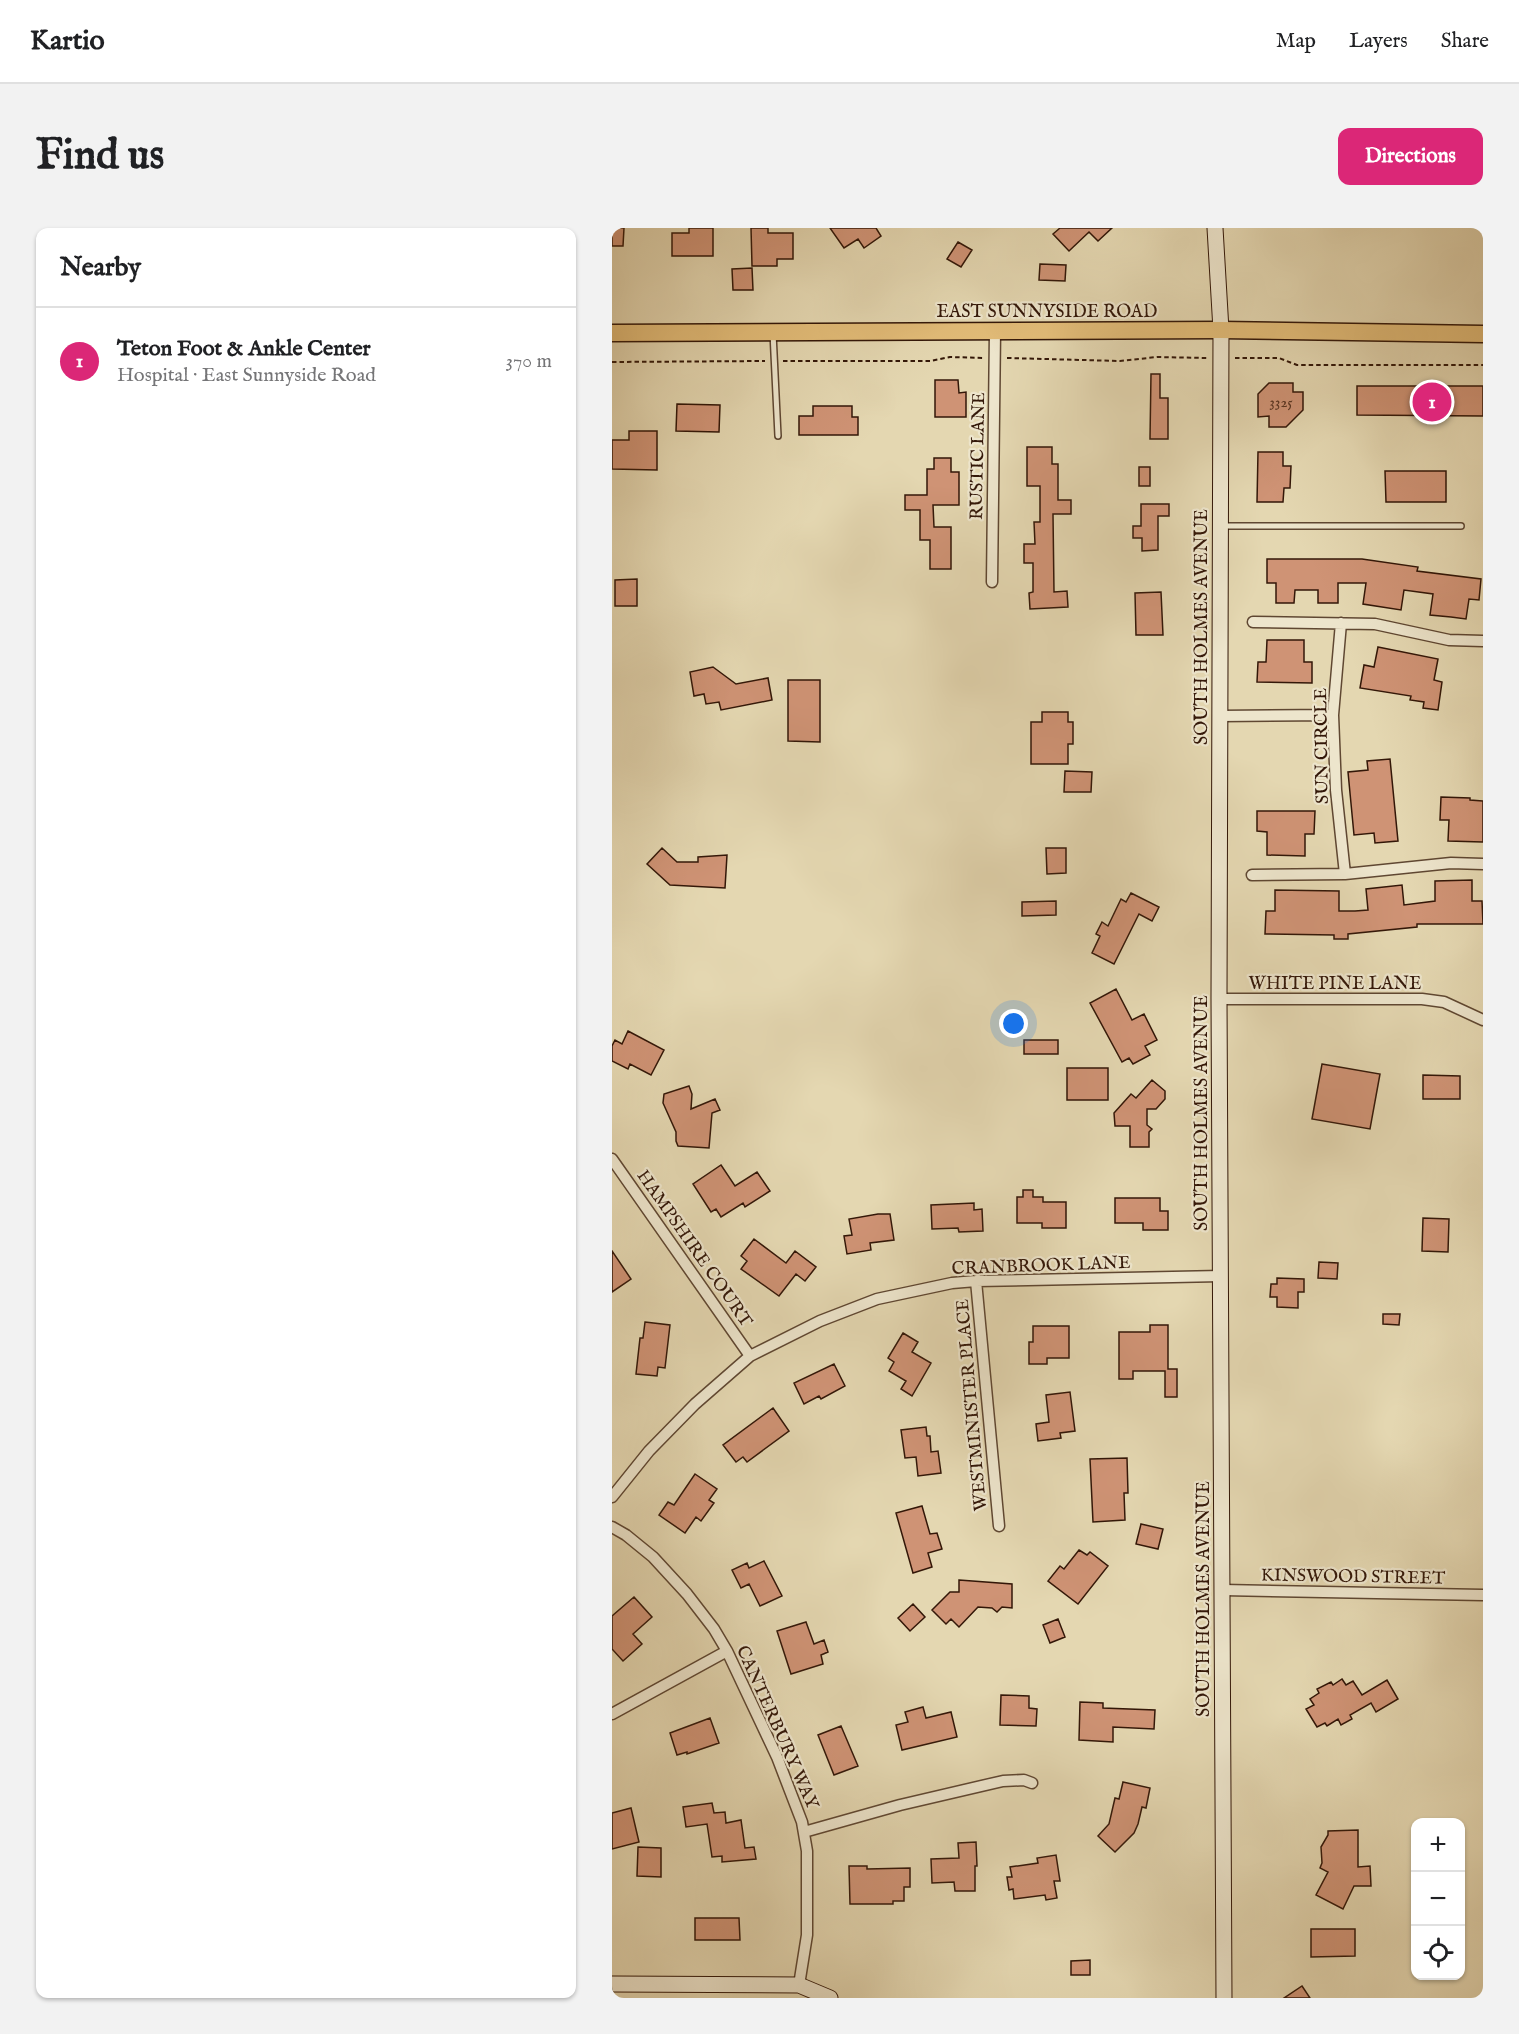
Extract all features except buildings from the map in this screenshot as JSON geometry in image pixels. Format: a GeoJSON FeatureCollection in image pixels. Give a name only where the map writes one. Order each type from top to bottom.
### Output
{"type":"FeatureCollection","features":[{"type":"Feature","properties":{"kind":"main road","name":"EAST SUNNYSIDE ROAD"},"geometry":{"type":"LineString","coordinates":[[612,333],[1221,330],[1483,334]]}},
{"type":"Feature","properties":{"kind":"street","name":"SOUTH HOLMES AVENUE"},"geometry":{"type":"LineString","coordinates":[[1215,228],[1221,330],[1219,999],[1224,1998]]}},
{"type":"Feature","properties":{"kind":"street","name":"RUSTIC LANE"},"geometry":{"type":"LineString","coordinates":[[992,582],[995,330]]}},
{"type":"Feature","properties":{"kind":"street"},"geometry":{"type":"LineString","coordinates":[[1253,622],[1375,624],[1449,640],[1483,641]]}},
{"type":"Feature","properties":{"kind":"street","name":"SUN CIRCLE"},"geometry":{"type":"LineString","coordinates":[[1341,623],[1333,715],[1336,790],[1345,874]]}},
{"type":"Feature","properties":{"kind":"street"},"geometry":{"type":"LineString","coordinates":[[1220,716],[1333,715]]}},
{"type":"Feature","properties":{"kind":"street"},"geometry":{"type":"LineString","coordinates":[[1252,875],[1345,874],[1451,863],[1483,864]]}},
{"type":"Feature","properties":{"kind":"street","name":"WHITE PINE LANE"},"geometry":{"type":"LineString","coordinates":[[1219,999],[1422,999],[1444,1002],[1483,1020]]}},
{"type":"Feature","properties":{"kind":"street","name":"HAMPSHIRE COURT"},"geometry":{"type":"LineString","coordinates":[[612,1159],[750,1356]]}},
{"type":"Feature","properties":{"kind":"street","name":"CRANBROOK LANE"},"geometry":{"type":"LineString","coordinates":[[612,1497],[649,1451],[687,1412],[750,1356],[820,1321],[877,1299],[952,1283],[976,1281],[1221,1276]]}},
{"type":"Feature","properties":{"kind":"street","name":"WESTMINISTER PLACE"},"geometry":{"type":"LineString","coordinates":[[976,1281],[999,1526]]}},
{"type":"Feature","properties":{"kind":"street","name":"CANTERBURY WAY"},"geometry":{"type":"LineString","coordinates":[[612,1527],[626,1535],[653,1557],[687,1594],[714,1629],[727,1651],[777,1757],[804,1832],[807,1851],[807,1935],[799,1985]]}},
{"type":"Feature","properties":{"kind":"street","name":"KINSWOOD STREET"},"geometry":{"type":"LineString","coordinates":[[1222,1590],[1483,1595]]}},
{"type":"Feature","properties":{"kind":"street"},"geometry":{"type":"LineString","coordinates":[[612,1714],[727,1651]]}},
{"type":"Feature","properties":{"kind":"street"},"geometry":{"type":"LineString","coordinates":[[804,1832],[900,1805],[1003,1781],[1024,1780],[1032,1783]]}},
{"type":"Feature","properties":{"kind":"street"},"geometry":{"type":"LineString","coordinates":[[612,1984],[799,1985],[830,1998]]}},
{"type":"Feature","properties":{"kind":"lane"},"geometry":{"type":"LineString","coordinates":[[773,332],[778,436]]}},
{"type":"Feature","properties":{"kind":"lane"},"geometry":{"type":"LineString","coordinates":[[1221,526],[1461,526]]}},
{"type":"Feature","properties":{"kind":"path"},"geometry":{"type":"LineString","coordinates":[[612,362],[930,361],[950,357],[977,358]]}},
{"type":"Feature","properties":{"kind":"path"},"geometry":{"type":"LineString","coordinates":[[1012,358],[1120,361],[1157,357],[1194,358]]}},
{"type":"Feature","properties":{"kind":"path"},"geometry":{"type":"LineString","coordinates":[[1250,358],[1279,358],[1297,365],[1483,365]]}},
{"type":"Feature","properties":{"kind":"place","name":"Teton Foot & Ankle Center"},"geometry":{"type":"Point","coordinates":[1432,402]}}]}
